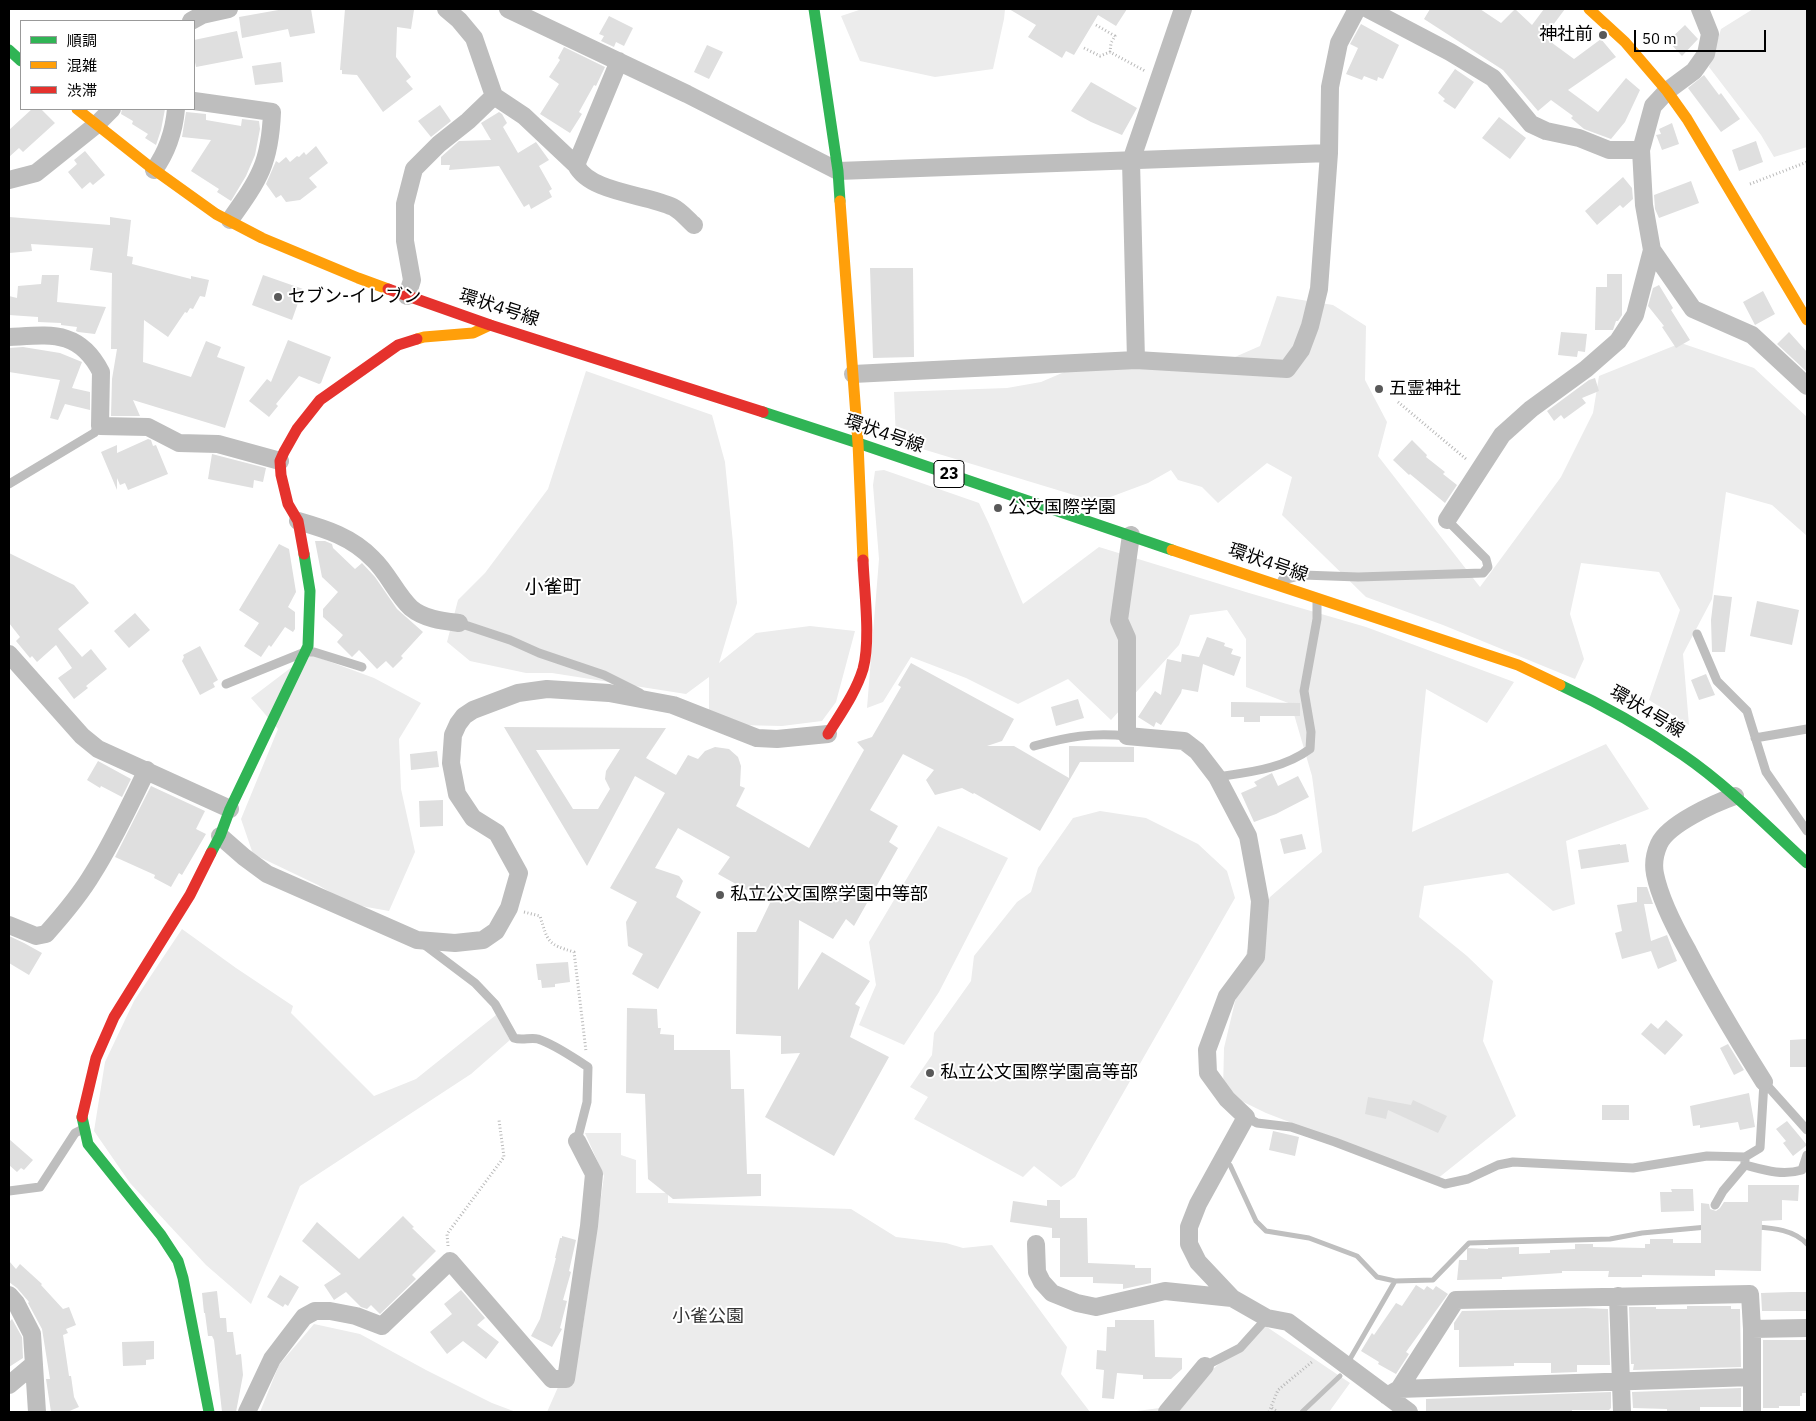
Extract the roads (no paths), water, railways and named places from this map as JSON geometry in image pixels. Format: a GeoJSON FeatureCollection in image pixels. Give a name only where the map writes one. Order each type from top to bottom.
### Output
{"type":"FeatureCollection","features":[{"type":"Feature","properties":{"kind":"street"},"geometry":{"type":"LineString","coordinates":[[180,9],[189,20]]}},
{"type":"Feature","properties":{"kind":"street"},"geometry":{"type":"LineString","coordinates":[[192,20],[202,15],[229,9]]}},
{"type":"Feature","properties":{"kind":"street"},"geometry":{"type":"LineString","coordinates":[[446,9],[459,20],[474,38],[494,96],[524,116],[576,165],[580,172],[593,182],[675,208],[694,225]]}},
{"type":"Feature","properties":{"kind":"street"},"geometry":{"type":"LineString","coordinates":[[508,9],[687,94],[838,171],[1329,153]]}},
{"type":"Feature","properties":{"kind":"street"},"geometry":{"type":"LineString","coordinates":[[220,836],[267,874],[417,940],[455,943],[483,940],[496,931],[509,908],[519,873],[497,833],[473,818],[457,794],[451,763],[453,735],[464,716],[473,710],[518,693],[535,689],[609,693],[673,705],[757,738],[828,734],[846,706],[859,678],[865,660],[866,639],[858,443],[838,171],[814,9]]}},
{"type":"Feature","properties":{"kind":"street"},"geometry":{"type":"LineString","coordinates":[[1136,360],[1131,161],[1183,9]]}},
{"type":"Feature","properties":{"kind":"street"},"geometry":{"type":"LineString","coordinates":[[853,374],[1136,360],[1287,369],[1301,350],[1310,326],[1319,288],[1329,153],[1330,87],[1339,42],[1357,9]]}},
{"type":"Feature","properties":{"kind":"street"},"geometry":{"type":"LineString","coordinates":[[1368,9],[1450,52],[1493,78],[1531,124],[1546,131],[1579,138],[1609,150],[1641,150]]}},
{"type":"Feature","properties":{"kind":"street"},"geometry":{"type":"LineString","coordinates":[[1590,9],[1624,42],[1667,91],[1731,191],[1807,320]]}},
{"type":"Feature","properties":{"kind":"street"},"geometry":{"type":"LineString","coordinates":[[1700,9],[1710,34],[1706,54],[1694,71],[1667,91],[1653,106],[1641,150],[1644,205],[1652,250],[1693,309],[1752,335],[1807,386]]}},
{"type":"Feature","properties":{"kind":"street"},"geometry":{"type":"LineString","coordinates":[[9,50],[20,59]]}},
{"type":"Feature","properties":{"kind":"street"},"geometry":{"type":"LineString","coordinates":[[576,165],[619,61]]}},
{"type":"Feature","properties":{"kind":"street"},"geometry":{"type":"LineString","coordinates":[[407,296],[412,280],[405,241],[405,204],[414,170],[439,144],[468,121],[494,96]]}},
{"type":"Feature","properties":{"kind":"street"},"geometry":{"type":"LineString","coordinates":[[195,101],[272,112],[271,139],[265,162],[256,183],[230,220]]}},
{"type":"Feature","properties":{"kind":"street","name":"環状4号線"},"geometry":{"type":"LineString","coordinates":[[78,110],[154,170],[216,214],[262,238],[306,257],[407,296],[490,325],[858,443],[1316,599],[1518,665],[1609,708],[1684,755],[1735,796],[1807,863]]}},
{"type":"Feature","properties":{"kind":"street"},"geometry":{"type":"LineString","coordinates":[[9,180],[36,173],[96,125],[111,110]]}},
{"type":"Feature","properties":{"kind":"street"},"geometry":{"type":"LineString","coordinates":[[154,170],[164,157],[176,110]]}},
{"type":"Feature","properties":{"kind":"street"},"geometry":{"type":"LineString","coordinates":[[1447,520],[1502,434],[1531,409],[1586,369],[1618,341],[1635,315],[1652,250]]}},
{"type":"Feature","properties":{"kind":"street"},"geometry":{"type":"LineString","coordinates":[[209,1412],[178,1261],[161,1235],[88,1144],[82,1117],[96,1058],[114,1017],[190,894],[220,836],[230,809],[308,646],[310,591],[298,521],[288,504],[281,475],[280,461],[297,429],[320,400],[398,344],[424,337],[473,333],[490,325]]}},
{"type":"Feature","properties":{"kind":"street"},"geometry":{"type":"LineString","coordinates":[[9,337],[63,336],[81,345],[97,364],[101,372],[100,426],[148,428],[179,443],[218,444],[280,461]]}},
{"type":"Feature","properties":{"kind":"street"},"geometry":{"type":"LineString","coordinates":[[298,521],[346,537],[374,559],[412,608],[423,615],[438,620],[459,623]]}},
{"type":"Feature","properties":{"kind":"street"},"geometry":{"type":"LineString","coordinates":[[1131,535],[1119,620],[1127,638],[1128,736],[1184,741],[1197,750],[1217,777],[1248,836],[1260,901],[1256,957],[1227,996],[1207,1050],[1208,1073],[1227,1100],[1246,1117],[1198,1204],[1189,1227],[1189,1244],[1198,1262],[1232,1298],[1268,1318],[1288,1322],[1326,1350],[1393,1392],[1409,1412]]}},
{"type":"Feature","properties":{"kind":"street"},"geometry":{"type":"LineString","coordinates":[[9,654],[82,736],[98,748],[230,809]]}},
{"type":"Feature","properties":{"kind":"street"},"geometry":{"type":"LineString","coordinates":[[9,925],[36,936],[46,934],[71,905],[94,873],[147,770]]}},
{"type":"Feature","properties":{"kind":"street"},"geometry":{"type":"LineString","coordinates":[[1735,796],[1715,803],[1677,825],[1660,842],[1655,856],[1655,873],[1670,917],[1731,1029],[1764,1082]]}},
{"type":"Feature","properties":{"kind":"street"},"geometry":{"type":"LineString","coordinates":[[246,1412],[272,1359],[304,1317],[315,1311],[330,1311],[356,1316],[382,1326],[450,1261],[552,1379],[566,1378],[589,1226],[594,1174],[577,1141]]}},
{"type":"Feature","properties":{"kind":"street"},"geometry":{"type":"LineString","coordinates":[[1036,1244],[1037,1272],[1042,1282],[1052,1293],[1077,1303],[1096,1307],[1165,1291],[1232,1298]]}},
{"type":"Feature","properties":{"kind":"street"},"geometry":{"type":"LineString","coordinates":[[1393,1392],[1456,1300],[1750,1294],[1752,1412]]}},
{"type":"Feature","properties":{"kind":"street"},"geometry":{"type":"LineString","coordinates":[[9,1296],[16,1303],[32,1334],[37,1412]]}},
{"type":"Feature","properties":{"kind":"street"},"geometry":{"type":"LineString","coordinates":[[1618,1296],[1622,1412]]}},
{"type":"Feature","properties":{"kind":"street"},"geometry":{"type":"LineString","coordinates":[[1752,1329],[1807,1328]]}},
{"type":"Feature","properties":{"kind":"street"},"geometry":{"type":"LineString","coordinates":[[9,1385],[34,1364]]}},
{"type":"Feature","properties":{"kind":"street"},"geometry":{"type":"LineString","coordinates":[[1167,1412],[1205,1366]]}},
{"type":"Feature","properties":{"kind":"street"},"geometry":{"type":"LineString","coordinates":[[1393,1392],[1752,1377]]}},
{"type":"Feature","properties":{"kind":"lane"},"geometry":{"type":"LineString","coordinates":[[9,484],[94,433],[100,426]]}},
{"type":"Feature","properties":{"kind":"lane"},"geometry":{"type":"LineString","coordinates":[[1269,582],[1302,575],[1358,577],[1483,574],[1488,567],[1486,559],[1447,520]]}},
{"type":"Feature","properties":{"kind":"lane"},"geometry":{"type":"LineString","coordinates":[[1217,777],[1275,767],[1299,757],[1310,749],[1311,732],[1304,691],[1317,619],[1316,599]]}},
{"type":"Feature","properties":{"kind":"lane"},"geometry":{"type":"LineString","coordinates":[[459,623],[604,675],[656,701]]}},
{"type":"Feature","properties":{"kind":"lane"},"geometry":{"type":"LineString","coordinates":[[1697,634],[1717,681],[1747,711],[1766,772],[1807,831]]}},
{"type":"Feature","properties":{"kind":"lane"},"geometry":{"type":"LineString","coordinates":[[226,684],[306,652],[314,652],[362,667]]}},
{"type":"Feature","properties":{"kind":"lane"},"geometry":{"type":"LineString","coordinates":[[1755,738],[1807,729]]}},
{"type":"Feature","properties":{"kind":"lane"},"geometry":{"type":"LineString","coordinates":[[1034,746],[1066,737],[1103,733],[1128,736]]}},
{"type":"Feature","properties":{"kind":"lane"},"geometry":{"type":"LineString","coordinates":[[417,940],[475,983],[495,1004],[514,1038],[538,1039],[563,1051],[588,1067],[587,1102],[577,1141]]}},
{"type":"Feature","properties":{"kind":"lane"},"geometry":{"type":"LineString","coordinates":[[1764,1082],[1807,1130]]}},
{"type":"Feature","properties":{"kind":"lane"},"geometry":{"type":"LineString","coordinates":[[1715,1205],[1745,1161],[1760,1148],[1764,1082]]}},
{"type":"Feature","properties":{"kind":"lane"},"geometry":{"type":"LineString","coordinates":[[1246,1117],[1257,1123],[1291,1127],[1445,1184],[1468,1180],[1498,1165],[1513,1162],[1633,1168],[1707,1156],[1745,1161],[1775,1172],[1792,1173],[1802,1170],[1807,1155]]}},
{"type":"Feature","properties":{"kind":"lane"},"geometry":{"type":"LineString","coordinates":[[9,1191],[40,1187],[75,1133],[84,1128]]}},
{"type":"Feature","properties":{"kind":"lane"},"geometry":{"type":"LineString","coordinates":[[1205,1366],[1240,1348],[1268,1318]]}},
{"type":"Feature","properties":{"kind":"waterway"},"geometry":{"type":"LineString","coordinates":[[1230,1165],[1256,1221],[1266,1231],[1309,1238],[1357,1256],[1377,1277],[1395,1281],[1433,1280],[1469,1243],[1610,1239],[1642,1233],[1707,1227]]}},
{"type":"Feature","properties":{"kind":"waterway"},"geometry":{"type":"LineString","coordinates":[[1755,1227],[1776,1229],[1790,1233],[1807,1244]]}},
{"type":"Feature","properties":{"kind":"waterway"},"geometry":{"type":"LineString","coordinates":[[1350,1359],[1395,1281]]}},
{"type":"Feature","properties":{"kind":"waterway"},"geometry":{"type":"LineString","coordinates":[[1302,1412],[1340,1376]]}},
{"type":"Feature","properties":{"kind":"place","name":"神社前"},"geometry":{"type":"Point","coordinates":[1603,35]}},
{"type":"Feature","properties":{"kind":"place","name":"セブン-イレブン"},"geometry":{"type":"Point","coordinates":[278,297]}},
{"type":"Feature","properties":{"kind":"place","name":"五霊神社"},"geometry":{"type":"Point","coordinates":[1379,389]}},
{"type":"Feature","properties":{"kind":"place","name":"公文国際学園"},"geometry":{"type":"Point","coordinates":[998,508]}},
{"type":"Feature","properties":{"kind":"place","name":"私立公文国際学園中等部"},"geometry":{"type":"Point","coordinates":[720,895]}},
{"type":"Feature","properties":{"kind":"place","name":"私立公文国際学園高等部"},"geometry":{"type":"Point","coordinates":[930,1073]}},
{"type":"Feature","properties":{"kind":"district","name":"小雀町"},"geometry":{"type":"Point","coordinates":[553,588]}},
{"type":"Feature","properties":{"kind":"park label","name":"小雀公園"},"geometry":{"type":"Point","coordinates":[708,1317]}}]}
